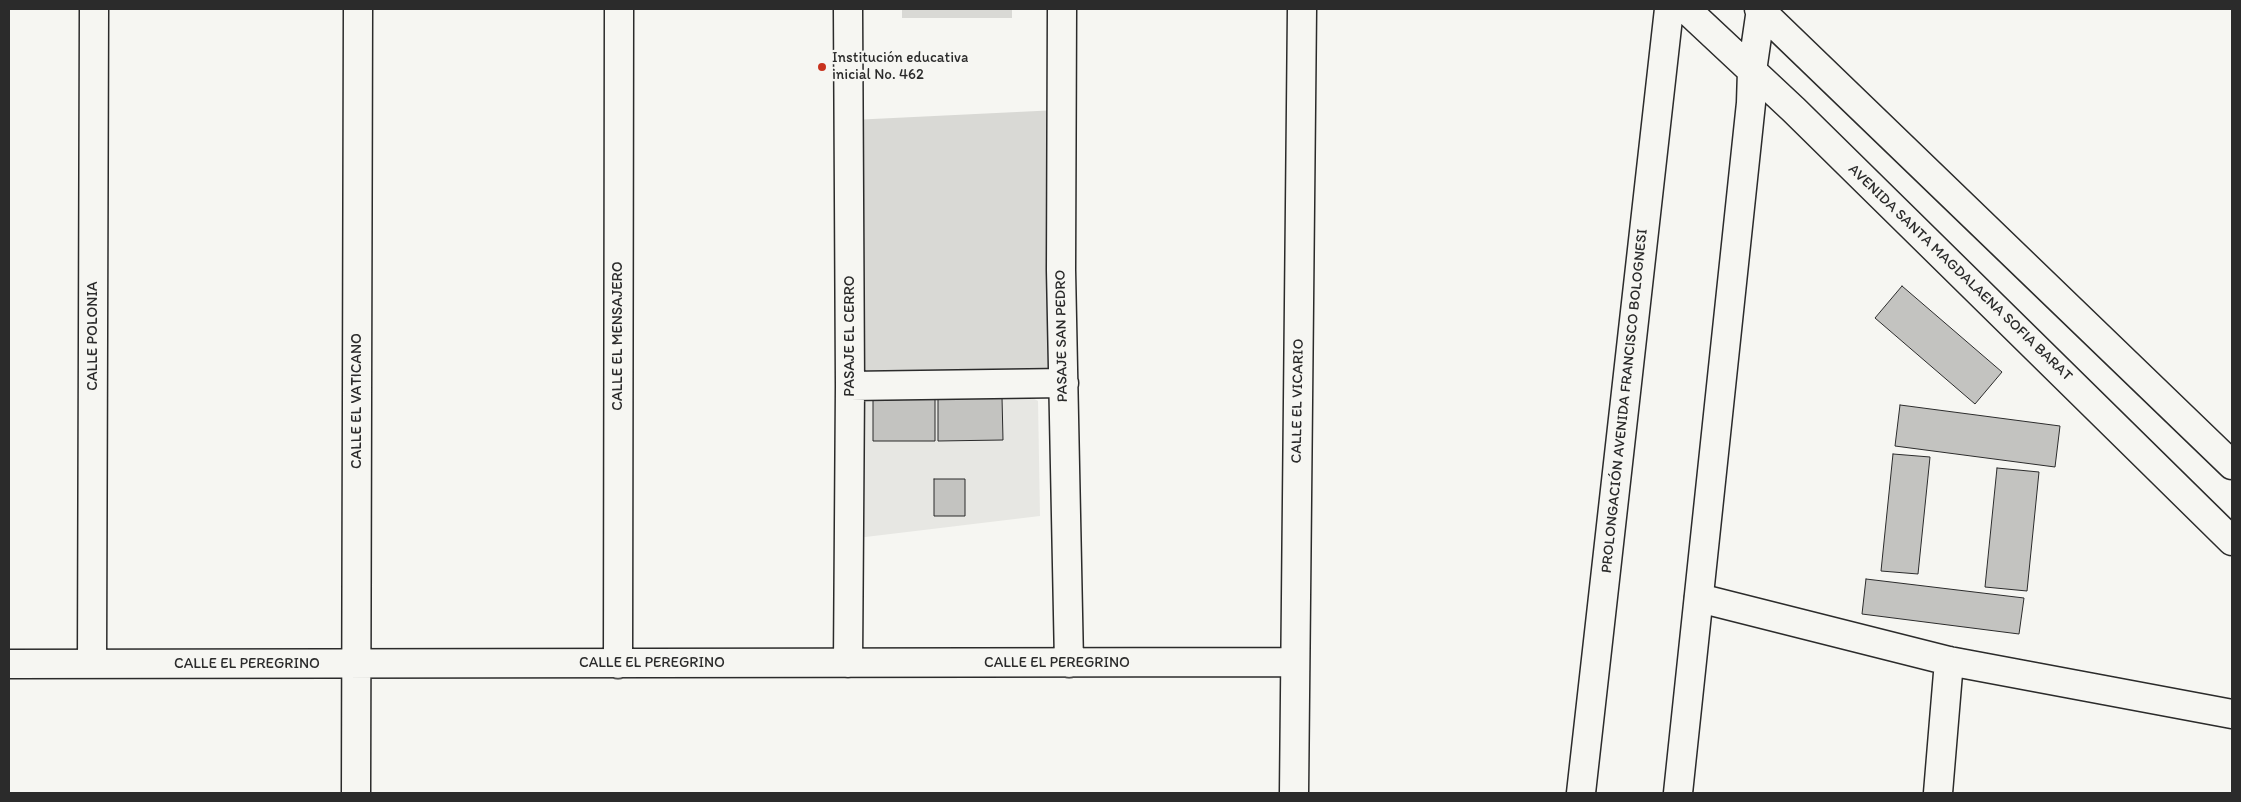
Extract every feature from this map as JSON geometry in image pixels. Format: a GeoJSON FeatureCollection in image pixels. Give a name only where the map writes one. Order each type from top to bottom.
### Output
{"type":"FeatureCollection","features":[{"type":"Feature","properties":{"kind":"street","name":"CALLE POLONIA"},"geometry":{"type":"LineString","coordinates":[[92,664],[94,9]]}},
{"type":"Feature","properties":{"kind":"street","name":"CALLE EL VATICANO"},"geometry":{"type":"LineString","coordinates":[[356,793],[358,9]]}},
{"type":"Feature","properties":{"kind":"street","name":"CALLE EL MENSAJERO"},"geometry":{"type":"LineString","coordinates":[[618,664],[619,9]]}},
{"type":"Feature","properties":{"kind":"street","name":"PASAJE EL CERRO"},"geometry":{"type":"LineString","coordinates":[[848,9],[850,386],[848,663]]}},
{"type":"Feature","properties":{"kind":"street","name":"PASAJE SAN PEDRO"},"geometry":{"type":"LineString","coordinates":[[1062,9],[1061,270],[1069,663]]}},
{"type":"Feature","properties":{"kind":"street","name":"CALLE EL VICARIO"},"geometry":{"type":"LineString","coordinates":[[1294,793],[1302,9]]}},
{"type":"Feature","properties":{"kind":"street","name":"PROLONGACIÓN AVENIDA FRANCISCO BOLOGNESI"},"geometry":{"type":"LineString","coordinates":[[1581,793],[1670,9]]}},
{"type":"Feature","properties":{"kind":"street","name":"AVENIDA SANTA MAGDALAENA SOFIA BARAT"},"geometry":{"type":"LineString","coordinates":[[1686,9],[2232,540]]}},
{"type":"Feature","properties":{"kind":"street"},"geometry":{"type":"LineString","coordinates":[[1678,793],[1760,9]]}},
{"type":"Feature","properties":{"kind":"street"},"geometry":{"type":"LineString","coordinates":[[1760,9],[2232,466]]}},
{"type":"Feature","properties":{"kind":"street"},"geometry":{"type":"LineString","coordinates":[[850,386],[1064,384]]}},
{"type":"Feature","properties":{"kind":"street"},"geometry":{"type":"LineString","coordinates":[[1699,598],[1949,661],[2232,714]]}},
{"type":"Feature","properties":{"kind":"street"},"geometry":{"type":"LineString","coordinates":[[1938,793],[1949,661]]}},
{"type":"Feature","properties":{"kind":"street","name":"CALLE EL PEREGRINO"},"geometry":{"type":"LineString","coordinates":[[9,664],[1295,662]]}},
{"type":"Feature","properties":{"kind":"shaded area"},"geometry":{"type":"Polygon","coordinates":[[[902,9],[1012,9],[1012,18],[902,18],[902,9]]]}},
{"type":"Feature","properties":{"kind":"shaded area"},"geometry":{"type":"Polygon","coordinates":[[[1058,110],[1056,377],[856,379],[852,120],[1058,110]]]}},
{"type":"Feature","properties":{"kind":"shaded area"},"geometry":{"type":"Polygon","coordinates":[[[1024,393],[1038,401],[1040,516],[857,538],[859,404],[870,395],[1024,393]]]}},
{"type":"Feature","properties":{"kind":"building"},"geometry":{"type":"Polygon","coordinates":[[[1902,286],[2002,372],[1975,404],[1875,318],[1902,286]]]}},
{"type":"Feature","properties":{"kind":"building"},"geometry":{"type":"Polygon","coordinates":[[[1002,397],[1003,440],[938,441],[938,398],[1002,397]]]}},
{"type":"Feature","properties":{"kind":"building"},"geometry":{"type":"Polygon","coordinates":[[[935,399],[935,441],[873,441],[873,400],[935,399]]]}},
{"type":"Feature","properties":{"kind":"building"},"geometry":{"type":"Polygon","coordinates":[[[1900,405],[2060,426],[2055,467],[1895,446],[1900,405]]]}},
{"type":"Feature","properties":{"kind":"building"},"geometry":{"type":"Polygon","coordinates":[[[1893,454],[1930,457],[1918,574],[1881,571],[1893,454]]]}},
{"type":"Feature","properties":{"kind":"building"},"geometry":{"type":"Polygon","coordinates":[[[1997,468],[2039,472],[2027,591],[1985,587],[1997,468]]]}},
{"type":"Feature","properties":{"kind":"building"},"geometry":{"type":"Polygon","coordinates":[[[934,479],[965,479],[965,516],[934,516],[934,479]]]}},
{"type":"Feature","properties":{"kind":"building"},"geometry":{"type":"Polygon","coordinates":[[[1866,579],[2024,598],[2019,634],[1862,614],[1866,579]]]}},
{"type":"Feature","properties":{"kind":"place","name":"Institución educativa inicial No. 462"},"geometry":{"type":"Point","coordinates":[822,67]}}]}
